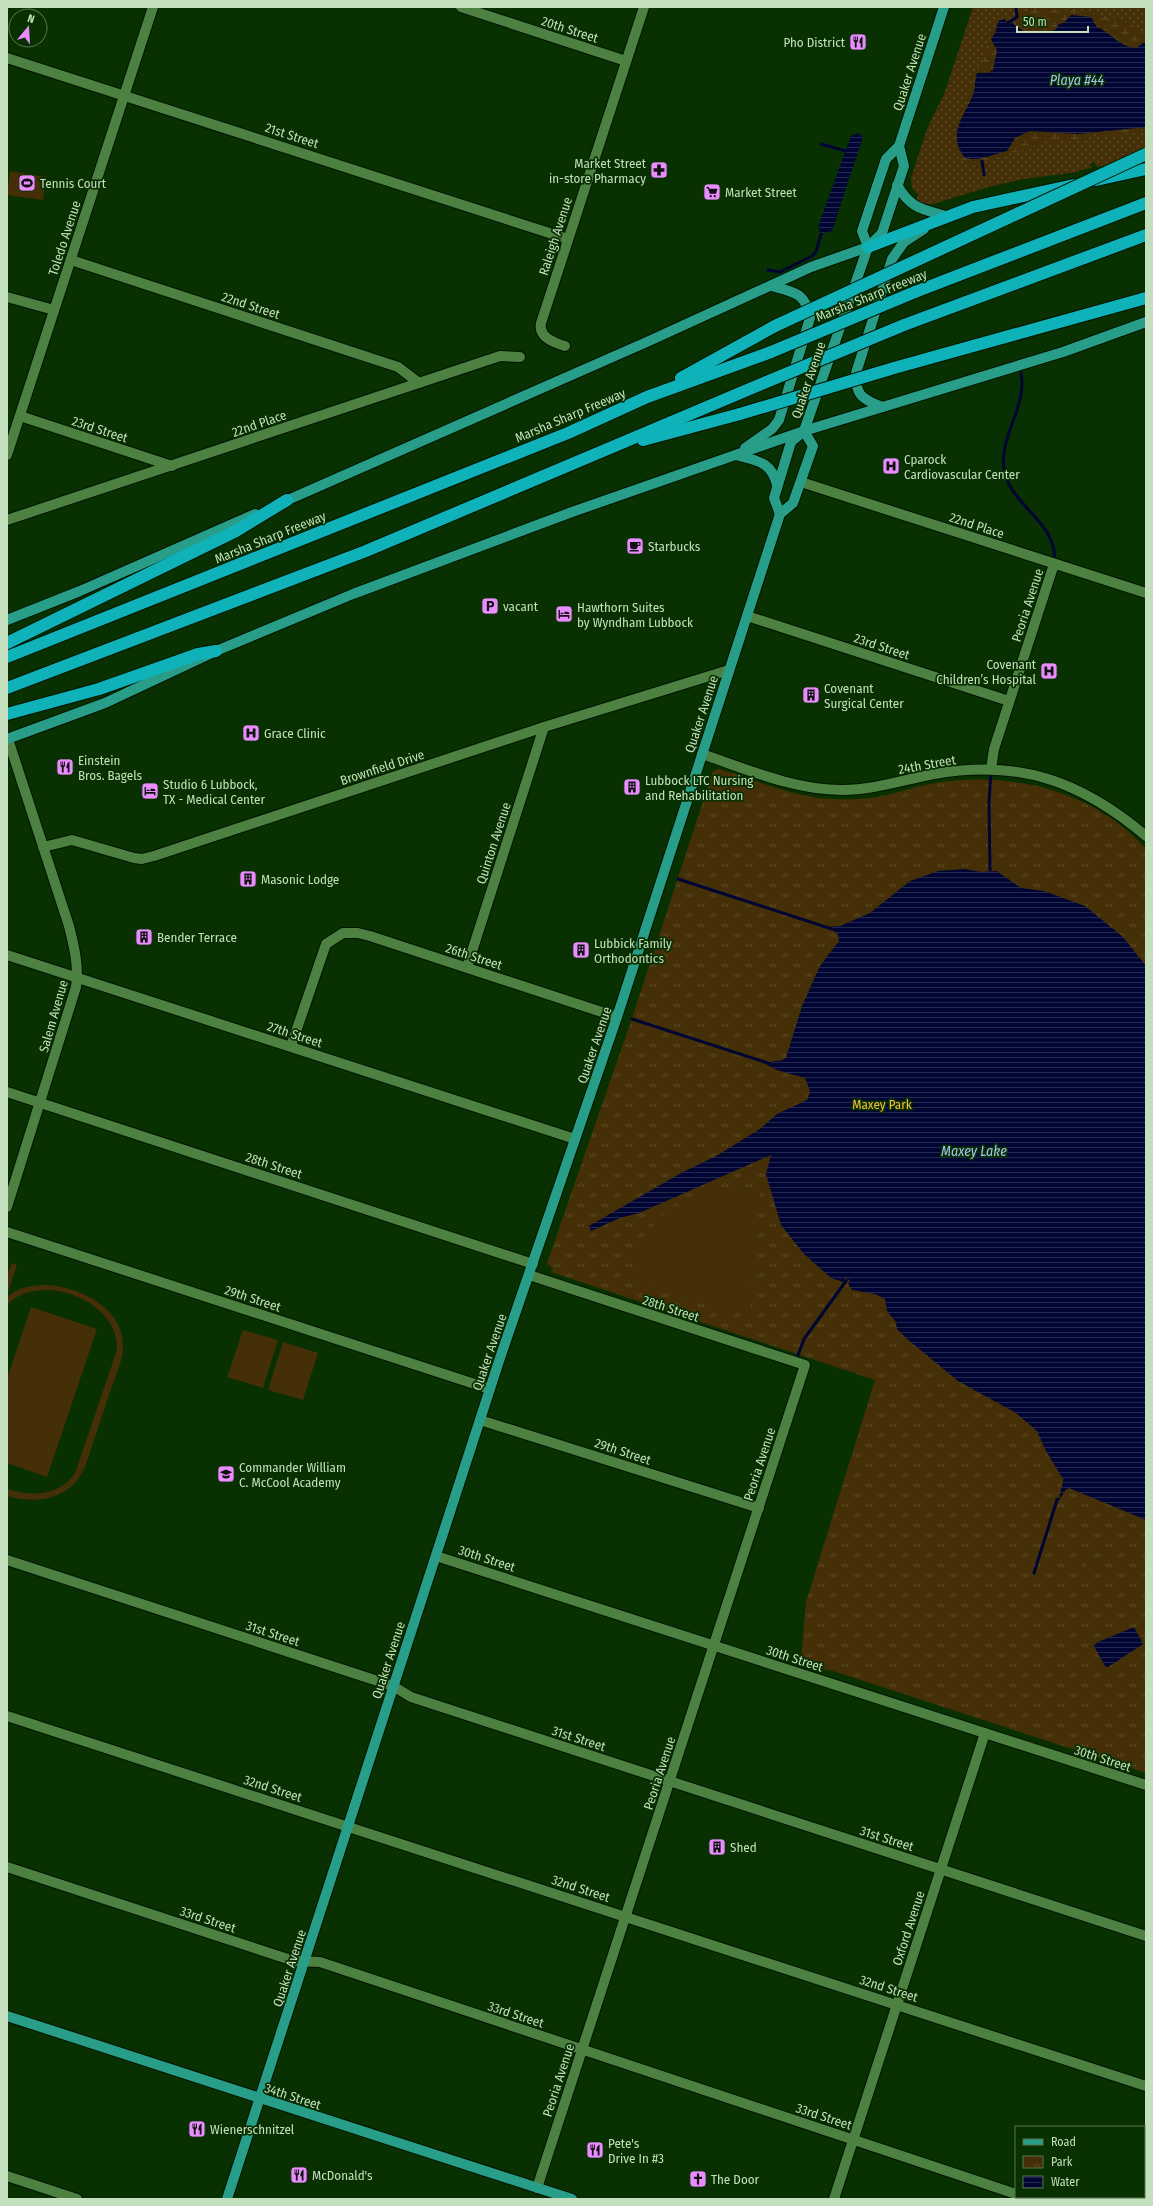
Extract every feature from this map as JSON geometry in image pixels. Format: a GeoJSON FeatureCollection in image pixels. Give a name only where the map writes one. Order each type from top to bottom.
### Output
{"type":"FeatureCollection","features":[{"type":"Feature","properties":{"kind":"highway"},"geometry":{"type":"LineString","coordinates":[[647,397],[775,326],[1146,154]]}},
{"type":"Feature","properties":{"kind":"highway"},"geometry":{"type":"LineString","coordinates":[[868,246],[946,216],[1003,200],[1146,170]]}},
{"type":"Feature","properties":{"kind":"highway","name":"Marsha Sharp Freeway"},"geometry":{"type":"LineString","coordinates":[[7,657],[568,433],[647,397],[771,352],[915,292],[1146,203]]}},
{"type":"Feature","properties":{"kind":"highway"},"geometry":{"type":"LineString","coordinates":[[7,688],[366,551],[596,453],[904,325],[1146,235]]}},
{"type":"Feature","properties":{"kind":"highway"},"geometry":{"type":"LineString","coordinates":[[596,453],[740,414],[894,368],[1146,298]]}},
{"type":"Feature","properties":{"kind":"highway"},"geometry":{"type":"LineString","coordinates":[[7,643],[236,531],[287,500]]}},
{"type":"Feature","properties":{"kind":"highway"},"geometry":{"type":"LineString","coordinates":[[7,714],[99,689],[198,654],[216,651]]}},
{"type":"Feature","properties":{"kind":"main road","name":"Quaker Avenue"},"geometry":{"type":"LineString","coordinates":[[868,246],[862,231],[886,159],[899,146],[944,7]]}},
{"type":"Feature","properties":{"kind":"main road","name":"Quaker Avenue"},"geometry":{"type":"LineString","coordinates":[[780,514],[774,498],[791,442],[804,431],[868,246],[882,233],[904,166],[899,146]]}},
{"type":"Feature","properties":{"kind":"main road"},"geometry":{"type":"LineString","coordinates":[[898,185],[905,198],[912,205],[946,216]]}},
{"type":"Feature","properties":{"kind":"main road"},"geometry":{"type":"LineString","coordinates":[[882,407],[867,401],[860,394],[856,386],[856,373],[892,259],[904,242],[946,216]]}},
{"type":"Feature","properties":{"kind":"main road","name":"Marsha Sharp Freeway"},"geometry":{"type":"LineString","coordinates":[[7,620],[80,591],[811,267],[868,246]]}},
{"type":"Feature","properties":{"kind":"main road"},"geometry":{"type":"LineString","coordinates":[[736,455],[772,429],[779,420],[810,318],[808,306],[802,297],[796,292],[771,286]]}},
{"type":"Feature","properties":{"kind":"main road"},"geometry":{"type":"LineString","coordinates":[[7,739],[105,704],[216,651],[353,594],[488,543],[804,431],[1063,352],[1146,322]]}},
{"type":"Feature","properties":{"kind":"main road","name":"Quaker Avenue"},"geometry":{"type":"LineString","coordinates":[[227,2199],[490,1389],[617,1017],[780,514],[794,502],[801,482],[812,446],[804,431]]}},
{"type":"Feature","properties":{"kind":"main road"},"geometry":{"type":"LineString","coordinates":[[736,455],[761,462],[767,466],[774,474],[777,486]]}},
{"type":"Feature","properties":{"kind":"main road","name":"34th Street"},"geometry":{"type":"LineString","coordinates":[[7,2016],[259,2099],[572,2199]]}},
{"type":"Feature","properties":{"kind":"street","name":"Toledo Avenue"},"geometry":{"type":"LineString","coordinates":[[7,455],[153,7]]}},
{"type":"Feature","properties":{"kind":"street","name":"20th Street"},"geometry":{"type":"LineString","coordinates":[[461,7],[626,61]]}},
{"type":"Feature","properties":{"kind":"street","name":"Raleigh Avenue"},"geometry":{"type":"LineString","coordinates":[[565,346],[548,339],[543,334],[540,326],[644,7]]}},
{"type":"Feature","properties":{"kind":"street","name":"21st Street"},"geometry":{"type":"LineString","coordinates":[[7,58],[125,94],[568,239]]}},
{"type":"Feature","properties":{"kind":"street","name":"22nd Street"},"geometry":{"type":"LineString","coordinates":[[71,260],[398,367],[419,383]]}},
{"type":"Feature","properties":{"kind":"street"},"geometry":{"type":"LineString","coordinates":[[7,297],[54,310]]}},
{"type":"Feature","properties":{"kind":"street","name":"22nd Place"},"geometry":{"type":"LineString","coordinates":[[7,520],[500,356],[520,357]]}},
{"type":"Feature","properties":{"kind":"street","name":"23rd Street"},"geometry":{"type":"LineString","coordinates":[[20,416],[172,466]]}},
{"type":"Feature","properties":{"kind":"street","name":"22nd Place"},"geometry":{"type":"LineString","coordinates":[[801,482],[1146,593]]}},
{"type":"Feature","properties":{"kind":"street","name":"Peoria Avenue"},"geometry":{"type":"LineString","coordinates":[[991,769],[994,749],[1054,564]]}},
{"type":"Feature","properties":{"kind":"street","name":"23rd Street"},"geometry":{"type":"LineString","coordinates":[[747,616],[1010,701]]}},
{"type":"Feature","properties":{"kind":"street","name":"Brownfield Drive"},"geometry":{"type":"LineString","coordinates":[[43,847],[72,840],[134,858],[142,859],[154,856],[544,728],[729,670]]}},
{"type":"Feature","properties":{"kind":"street","name":"Quinton Avenue"},"geometry":{"type":"LineString","coordinates":[[467,967],[544,728]]}},
{"type":"Feature","properties":{"kind":"street","name":"Salem Avenue"},"geometry":{"type":"LineString","coordinates":[[7,739],[69,926],[76,954],[77,978],[76,987],[7,1207]]}},
{"type":"Feature","properties":{"kind":"street","name":"24th Street"},"geometry":{"type":"LineString","coordinates":[[702,754],[762,774],[823,789],[864,788],[934,774],[970,770],[991,769],[1035,775],[1085,793],[1123,817],[1146,836]]}},
{"type":"Feature","properties":{"kind":"street","name":"26th Street"},"geometry":{"type":"LineString","coordinates":[[291,1046],[324,946],[330,940],[343,933],[358,933],[467,967],[617,1017]]}},
{"type":"Feature","properties":{"kind":"street","name":"27th Street"},"geometry":{"type":"LineString","coordinates":[[7,955],[575,1139]]}},
{"type":"Feature","properties":{"kind":"street","name":"28th Street"},"geometry":{"type":"LineString","coordinates":[[7,1092],[532,1264]]}},
{"type":"Feature","properties":{"kind":"street","name":"29th Street"},"geometry":{"type":"LineString","coordinates":[[7,1232],[490,1389]]}},
{"type":"Feature","properties":{"kind":"street","name":"28th Street"},"geometry":{"type":"LineString","coordinates":[[529,1275],[805,1365]]}},
{"type":"Feature","properties":{"kind":"street","name":"Peoria Avenue"},"geometry":{"type":"LineString","coordinates":[[537,2188],[805,1365]]}},
{"type":"Feature","properties":{"kind":"street","name":"29th Street"},"geometry":{"type":"LineString","coordinates":[[480,1420],[759,1508]]}},
{"type":"Feature","properties":{"kind":"street","name":"30th Street"},"geometry":{"type":"LineString","coordinates":[[436,1556],[1146,1785]]}},
{"type":"Feature","properties":{"kind":"street","name":"31st Street"},"geometry":{"type":"LineString","coordinates":[[7,1560],[393,1686],[411,1697],[1146,1936]]}},
{"type":"Feature","properties":{"kind":"street","name":"32nd Street"},"geometry":{"type":"LineString","coordinates":[[7,1716],[1146,2086]]}},
{"type":"Feature","properties":{"kind":"street","name":"Oxford Avenue"},"geometry":{"type":"LineString","coordinates":[[834,2199],[985,1733]]}},
{"type":"Feature","properties":{"kind":"street","name":"33rd Street"},"geometry":{"type":"LineString","coordinates":[[7,1867],[294,1961],[320,1962],[1015,2194]]}},
{"type":"Feature","properties":{"kind":"street"},"geometry":{"type":"LineString","coordinates":[[7,2176],[77,2199]]}},
{"type":"Feature","properties":{"kind":"green space"},"geometry":{"type":"Polygon","coordinates":[[[973,7],[1146,7],[1146,158],[1097,167],[1094,162],[1090,164],[1092,168],[1080,170],[1078,172],[1024,179],[989,187],[933,204],[923,204],[916,201],[918,195],[912,188],[911,178],[927,129],[945,92],[973,7]]]}},
{"type":"Feature","properties":{"kind":"green space"},"geometry":{"type":"Polygon","coordinates":[[[1041,7],[1099,15],[1122,20],[1132,24],[1146,36],[1146,42],[1138,47],[1125,45],[1110,36],[1085,16],[1069,16],[1060,25],[1045,32],[1025,33],[1007,22],[1016,13],[1023,13],[1030,9],[1041,7]]]}},
{"type":"Feature","properties":{"kind":"green space"},"geometry":{"type":"Polygon","coordinates":[[[991,41],[997,50],[993,70],[988,73],[980,72],[974,82],[969,105],[962,115],[971,81],[980,64],[987,44],[991,41]]]}},
{"type":"Feature","properties":{"kind":"green space"},"geometry":{"type":"Polygon","coordinates":[[[958,127],[957,146],[960,151],[1011,142],[1015,138],[1030,131],[1078,134],[1140,127],[1146,127],[1146,129],[1137,133],[1090,137],[1077,141],[1065,139],[1052,144],[1046,142],[972,164],[963,161],[957,152],[955,141],[958,127]]]}},
{"type":"Feature","properties":{"kind":"green space","name":"Tennis Court"},"geometry":{"type":"Polygon","coordinates":[[[10,171],[46,177],[43,200],[7,195],[10,171]]]}},
{"type":"Feature","properties":{"kind":"green space","name":"Maxey Park"},"geometry":{"type":"Polygon","coordinates":[[[719,769],[789,792],[818,798],[832,799],[877,797],[930,784],[959,780],[989,780],[1018,783],[1047,789],[1075,798],[1101,812],[1125,828],[1146,849],[1146,1773],[833,1671],[803,1665],[801,1659],[806,1602],[875,1380],[551,1272],[553,1270],[549,1264],[546,1266],[631,1021],[713,771],[719,769]]]}},
{"type":"Feature","properties":{"kind":"green space"},"geometry":{"type":"Polygon","coordinates":[[[725,1188],[760,1190],[749,1314],[628,1280],[641,1244],[650,1229],[661,1218],[673,1208],[688,1200],[705,1193],[725,1188]]]}},
{"type":"Feature","properties":{"kind":"green space"},"geometry":{"type":"Polygon","coordinates":[[[12,1263],[17,1265],[7,1295],[7,1276],[12,1263]]]}},
{"type":"Feature","properties":{"kind":"green space"},"geometry":{"type":"Polygon","coordinates":[[[36,1285],[47,1285],[74,1290],[87,1296],[109,1311],[117,1322],[122,1334],[123,1348],[118,1369],[85,1467],[79,1478],[62,1493],[52,1497],[30,1500],[19,1499],[7,1496],[7,1489],[16,1492],[35,1494],[44,1493],[69,1481],[75,1473],[117,1350],[114,1333],[106,1317],[92,1305],[76,1296],[57,1291],[39,1290],[21,1295],[7,1305],[7,1297],[16,1291],[36,1285]]]}},
{"type":"Feature","properties":{"kind":"green space"},"geometry":{"type":"Polygon","coordinates":[[[31,1307],[97,1329],[47,1477],[7,1463],[7,1379],[31,1307]]]}},
{"type":"Feature","properties":{"kind":"green space"},"geometry":{"type":"Polygon","coordinates":[[[243,1330],[278,1340],[263,1388],[227,1377],[243,1330]]]}},
{"type":"Feature","properties":{"kind":"green space"},"geometry":{"type":"Polygon","coordinates":[[[283,1342],[318,1353],[303,1400],[268,1390],[283,1342]]]}},
{"type":"Feature","properties":{"kind":"green space"},"geometry":{"type":"Polygon","coordinates":[[[1089,1557],[1102,1560],[1099,1573],[1094,1575],[1088,1573],[1086,1569],[1089,1557]]]}},
{"type":"Feature","properties":{"kind":"water","name":"Playa #44"},"geometry":{"type":"Polygon","coordinates":[[[1071,15],[1091,17],[1097,27],[1127,46],[1138,47],[1146,42],[1146,127],[1078,134],[1030,131],[1015,138],[1007,151],[975,159],[965,158],[957,142],[958,127],[973,94],[977,73],[988,73],[993,70],[997,50],[991,39],[996,31],[998,21],[1004,19],[1026,33],[1050,32],[1056,29],[1059,24],[1064,23],[1071,15]]]}},
{"type":"Feature","properties":{"kind":"water"},"geometry":{"type":"Polygon","coordinates":[[[858,133],[863,137],[832,231],[821,234],[818,227],[848,144],[851,136],[858,133]]]}},
{"type":"Feature","properties":{"kind":"water","name":"Maxey Lake"},"geometry":{"type":"Polygon","coordinates":[[[965,869],[981,872],[997,871],[1021,888],[1044,891],[1085,906],[1123,937],[1146,966],[1146,1520],[1069,1488],[1065,1490],[1058,1501],[1055,1500],[1056,1498],[1059,1498],[1064,1477],[1063,1479],[1046,1451],[1037,1431],[1016,1413],[958,1381],[906,1338],[897,1329],[896,1322],[887,1311],[885,1299],[875,1294],[852,1290],[848,1283],[851,1279],[846,1281],[847,1276],[843,1282],[831,1278],[804,1254],[781,1225],[766,1174],[771,1155],[639,1213],[620,1218],[591,1231],[589,1226],[683,1172],[718,1155],[760,1129],[777,1114],[807,1100],[810,1091],[805,1078],[777,1070],[765,1064],[773,1066],[774,1064],[771,1062],[786,1058],[802,1006],[820,966],[839,941],[838,934],[828,927],[840,926],[870,913],[910,881],[938,871],[965,869]]]}},
{"type":"Feature","properties":{"kind":"water"},"geometry":{"type":"Polygon","coordinates":[[[1134,1627],[1143,1644],[1108,1667],[1105,1666],[1094,1646],[1096,1643],[1134,1627]]]}},
{"type":"Feature","properties":{"kind":"waterway"},"geometry":{"type":"LineString","coordinates":[[1008,23],[1017,17],[1016,7]]}},
{"type":"Feature","properties":{"kind":"waterway"},"geometry":{"type":"LineString","coordinates":[[821,144],[846,151]]}},
{"type":"Feature","properties":{"kind":"waterway"},"geometry":{"type":"LineString","coordinates":[[982,161],[984,175]]}},
{"type":"Feature","properties":{"kind":"waterway"},"geometry":{"type":"LineString","coordinates":[[768,270],[780,272],[812,256],[816,252],[821,234]]}},
{"type":"Feature","properties":{"kind":"waterway"},"geometry":{"type":"LineString","coordinates":[[1021,373],[1022,386],[1020,399],[1005,448],[1003,461],[1005,474],[1010,486],[1017,496],[1050,537],[1054,549],[1054,562]]}},
{"type":"Feature","properties":{"kind":"waterway"},"geometry":{"type":"LineString","coordinates":[[990,870],[989,803],[991,771]]}},
{"type":"Feature","properties":{"kind":"waterway"},"geometry":{"type":"LineString","coordinates":[[678,879],[832,929]]}},
{"type":"Feature","properties":{"kind":"waterway"},"geometry":{"type":"LineString","coordinates":[[632,1019],[774,1065]]}},
{"type":"Feature","properties":{"kind":"waterway"},"geometry":{"type":"LineString","coordinates":[[798,1355],[804,1339],[846,1281]]}},
{"type":"Feature","properties":{"kind":"waterway"},"geometry":{"type":"LineString","coordinates":[[1034,1573],[1057,1500]]}},
{"type":"Feature","properties":{"kind":"place","name":"Pho District"},"geometry":{"type":"Point","coordinates":[858,42]}},
{"type":"Feature","properties":{"kind":"place","name":"Market Street in-store Pharmacy"},"geometry":{"type":"Point","coordinates":[659,170]}},
{"type":"Feature","properties":{"kind":"place","name":"Tennis Court"},"geometry":{"type":"Point","coordinates":[27,183]}},
{"type":"Feature","properties":{"kind":"place","name":"Market Street"},"geometry":{"type":"Point","coordinates":[712,192]}},
{"type":"Feature","properties":{"kind":"place","name":"Cparock Cardiovascular Center"},"geometry":{"type":"Point","coordinates":[891,466]}},
{"type":"Feature","properties":{"kind":"place","name":"Starbucks"},"geometry":{"type":"Point","coordinates":[635,546]}},
{"type":"Feature","properties":{"kind":"place","name":"vacant"},"geometry":{"type":"Point","coordinates":[490,606]}},
{"type":"Feature","properties":{"kind":"place","name":"Hawthorn Suites by Wyndham Lubbock"},"geometry":{"type":"Point","coordinates":[564,614]}},
{"type":"Feature","properties":{"kind":"place","name":"Covenant Children’s Hospital"},"geometry":{"type":"Point","coordinates":[1049,671]}},
{"type":"Feature","properties":{"kind":"place","name":"Covenant Surgical Center"},"geometry":{"type":"Point","coordinates":[811,695]}},
{"type":"Feature","properties":{"kind":"place","name":"Grace Clinic"},"geometry":{"type":"Point","coordinates":[251,733]}},
{"type":"Feature","properties":{"kind":"place","name":"Einstein Bros. Bagels"},"geometry":{"type":"Point","coordinates":[65,767]}},
{"type":"Feature","properties":{"kind":"place","name":"Lubbock LTC Nursing and Rehabilitation"},"geometry":{"type":"Point","coordinates":[632,787]}},
{"type":"Feature","properties":{"kind":"place","name":"Studio 6 Lubbock, TX - Medical Center"},"geometry":{"type":"Point","coordinates":[150,791]}},
{"type":"Feature","properties":{"kind":"place","name":"Masonic Lodge"},"geometry":{"type":"Point","coordinates":[248,879]}},
{"type":"Feature","properties":{"kind":"place","name":"Bender Terrace"},"geometry":{"type":"Point","coordinates":[144,937]}},
{"type":"Feature","properties":{"kind":"place","name":"Lubbick Family Orthodontics"},"geometry":{"type":"Point","coordinates":[581,950]}},
{"type":"Feature","properties":{"kind":"place","name":"Commander William C. McCool Academy"},"geometry":{"type":"Point","coordinates":[226,1474]}},
{"type":"Feature","properties":{"kind":"place","name":"Shed"},"geometry":{"type":"Point","coordinates":[717,1847]}},
{"type":"Feature","properties":{"kind":"place","name":"Wienerschnitzel"},"geometry":{"type":"Point","coordinates":[197,2129]}},
{"type":"Feature","properties":{"kind":"place","name":"Pete's Drive In #3"},"geometry":{"type":"Point","coordinates":[595,2150]}},
{"type":"Feature","properties":{"kind":"place","name":"McDonald's"},"geometry":{"type":"Point","coordinates":[299,2175]}},
{"type":"Feature","properties":{"kind":"place","name":"The Door"},"geometry":{"type":"Point","coordinates":[698,2179]}}]}
